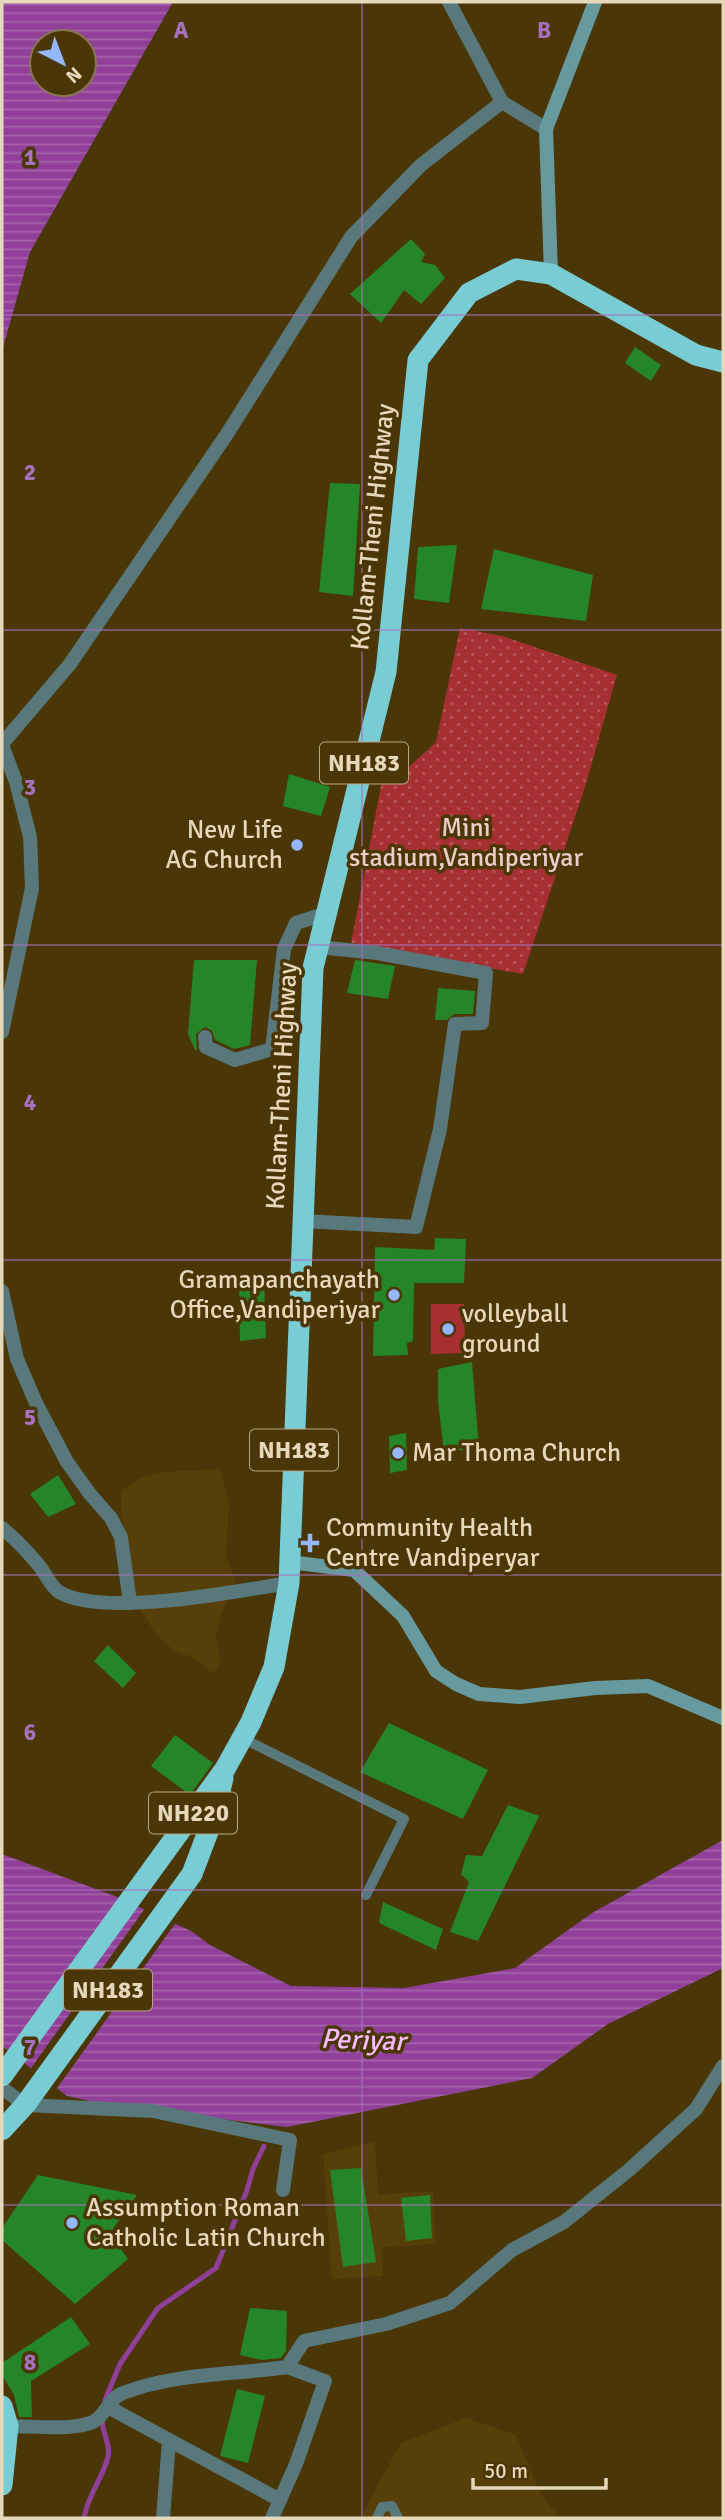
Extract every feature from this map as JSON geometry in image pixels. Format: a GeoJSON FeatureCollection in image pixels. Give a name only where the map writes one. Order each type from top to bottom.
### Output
{"type":"FeatureCollection","features":[{"type":"Feature","properties":{"kind":"highway","name":"Kollam-Theni Highway"},"geometry":{"type":"LineString","coordinates":[[225,1769],[251,1722],[274,1667],[290,1573],[302,1335],[305,1249],[303,1221],[313,968],[386,672],[418,360],[469,293],[516,269],[551,274]]}},
{"type":"Feature","properties":{"kind":"highway","name":"NH183"},"geometry":{"type":"LineString","coordinates":[[551,274],[696,355],[723,362]]}},
{"type":"Feature","properties":{"kind":"highway","name":"NH183"},"geometry":{"type":"LineString","coordinates":[[2,2130],[24,2105],[192,1874],[214,1816],[225,1769]]}},
{"type":"Feature","properties":{"kind":"highway","name":"NH220"},"geometry":{"type":"LineString","coordinates":[[2,2076],[225,1769]]}},
{"type":"Feature","properties":{"kind":"highway"},"geometry":{"type":"LineString","coordinates":[[2,2485],[5,2416]]}},
{"type":"Feature","properties":{"kind":"street"},"geometry":{"type":"LineString","coordinates":[[449,2],[502,102],[546,129]]}},
{"type":"Feature","properties":{"kind":"street"},"geometry":{"type":"LineString","coordinates":[[551,274],[546,129],[596,2]]}},
{"type":"Feature","properties":{"kind":"street"},"geometry":{"type":"LineString","coordinates":[[2,1032],[32,888],[30,837],[16,782],[2,745],[71,664],[227,434],[351,237],[421,165],[502,102]]}},
{"type":"Feature","properties":{"kind":"street"},"geometry":{"type":"LineString","coordinates":[[205,1037],[206,1046],[235,1060],[272,1049],[284,948],[296,923],[327,913]]}},
{"type":"Feature","properties":{"kind":"street"},"geometry":{"type":"LineString","coordinates":[[303,1221],[416,1227],[440,1129],[455,1024],[482,1023],[487,982],[486,973],[377,953],[318,947]]}},
{"type":"Feature","properties":{"kind":"street"},"geometry":{"type":"LineString","coordinates":[[2,1291],[17,1359],[36,1403],[67,1462],[111,1518],[121,1538],[130,1603]]}},
{"type":"Feature","properties":{"kind":"street"},"geometry":{"type":"LineString","coordinates":[[2,1528],[37,1562],[58,1592],[86,1600],[130,1603],[193,1599],[290,1573],[354,1570],[403,1616],[436,1671],[456,1684],[479,1693],[520,1697],[595,1688],[648,1686],[723,1718]]}},
{"type":"Feature","properties":{"kind":"street"},"geometry":{"type":"LineString","coordinates":[[286,2367],[304,2341],[386,2324],[450,2303],[512,2250],[564,2222],[629,2170],[696,2109],[723,2066]]}},
{"type":"Feature","properties":{"kind":"street"},"geometry":{"type":"LineString","coordinates":[[2,2088],[24,2105],[153,2111],[290,2140],[283,2190]]}},
{"type":"Feature","properties":{"kind":"street"},"geometry":{"type":"LineString","coordinates":[[5,2416],[67,2426],[94,2421],[120,2393],[181,2378],[286,2367],[325,2381],[296,2464],[272,2518]]}},
{"type":"Feature","properties":{"kind":"street"},"geometry":{"type":"LineString","coordinates":[[108,2407],[280,2500]]}},
{"type":"Feature","properties":{"kind":"street"},"geometry":{"type":"LineString","coordinates":[[163,2518],[169,2441]]}},
{"type":"Feature","properties":{"kind":"lane"},"geometry":{"type":"LineString","coordinates":[[242,1738],[404,1819],[366,1895]]}},
{"type":"Feature","properties":{"kind":"lane"},"geometry":{"type":"LineString","coordinates":[[377,2518],[382,2507],[392,2506],[398,2518]]}},
{"type":"Feature","properties":{"kind":"shaded area"},"geometry":{"type":"Polygon","coordinates":[[[220,1469],[229,1504],[226,1557],[236,1582],[222,1612],[216,1635],[221,1661],[214,1674],[192,1657],[174,1651],[155,1633],[127,1588],[128,1544],[121,1514],[121,1492],[138,1479],[162,1472],[220,1469]]]}},
{"type":"Feature","properties":{"kind":"shaded area"},"geometry":{"type":"Polygon","coordinates":[[[375,2141],[378,2195],[433,2191],[436,2244],[382,2247],[383,2276],[332,2279],[323,2154],[375,2141]]]}},
{"type":"Feature","properties":{"kind":"shaded area"},"geometry":{"type":"Polygon","coordinates":[[[466,2418],[516,2435],[542,2496],[560,2518],[360,2518],[401,2443],[466,2418]]]}},
{"type":"Feature","properties":{"kind":"green space","name":"Mini stadium,Vandiperiyar"},"geometry":{"type":"Polygon","coordinates":[[[460,628],[502,636],[617,675],[585,787],[523,974],[351,943],[385,765],[408,768],[436,742],[460,628]]]}},
{"type":"Feature","properties":{"kind":"green space","name":"volleyball ground"},"geometry":{"type":"Polygon","coordinates":[[[431,1304],[464,1304],[465,1353],[431,1354],[431,1304]]]}},
{"type":"Feature","properties":{"kind":"water"},"geometry":{"type":"Polygon","coordinates":[[[2,2],[173,2],[30,252],[2,351],[2,2]]]}},
{"type":"Feature","properties":{"kind":"water","name":"Periyar"},"geometry":{"type":"Polygon","coordinates":[[[723,1840],[723,1968],[608,2024],[532,2078],[287,2127],[103,2104],[67,2096],[2,2046],[2,1854],[120,1898],[191,1931],[210,1945],[291,1986],[404,1988],[515,1968],[592,1913],[723,1840]]]}},
{"type":"Feature","properties":{"kind":"pier"},"geometry":{"type":"Polygon","coordinates":[[[146,1907],[177,1921],[55,2091],[29,2071],[146,1907]]]}},
{"type":"Feature","properties":{"kind":"building"},"geometry":{"type":"Polygon","coordinates":[[[411,239],[425,254],[421,262],[435,265],[445,278],[421,304],[404,290],[381,323],[350,294],[411,239]]]}},
{"type":"Feature","properties":{"kind":"building"},"geometry":{"type":"Polygon","coordinates":[[[635,347],[661,365],[651,381],[625,363],[635,347]]]}},
{"type":"Feature","properties":{"kind":"building"},"geometry":{"type":"Polygon","coordinates":[[[330,483],[360,484],[353,596],[319,592],[330,483]]]}},
{"type":"Feature","properties":{"kind":"building"},"geometry":{"type":"Polygon","coordinates":[[[457,545],[449,603],[414,599],[418,547],[457,545]]]}},
{"type":"Feature","properties":{"kind":"building"},"geometry":{"type":"Polygon","coordinates":[[[494,549],[593,575],[586,621],[481,609],[494,549]]]}},
{"type":"Feature","properties":{"kind":"building"},"geometry":{"type":"Polygon","coordinates":[[[289,774],[330,787],[321,816],[283,806],[289,774]]]}},
{"type":"Feature","properties":{"kind":"building"},"geometry":{"type":"Polygon","coordinates":[[[194,960],[257,960],[250,1045],[234,1049],[215,1040],[212,1031],[205,1027],[196,1034],[195,1050],[188,1034],[194,960]]]}},
{"type":"Feature","properties":{"kind":"building"},"geometry":{"type":"Polygon","coordinates":[[[355,960],[395,966],[388,999],[347,993],[355,960]]]}},
{"type":"Feature","properties":{"kind":"building"},"geometry":{"type":"Polygon","coordinates":[[[438,988],[475,991],[473,1014],[454,1014],[447,1020],[435,1020],[438,988]]]}},
{"type":"Feature","properties":{"kind":"building","name":"Gramapanchayath Office,Vandiperiyar"},"geometry":{"type":"Polygon","coordinates":[[[435,1238],[466,1239],[464,1283],[414,1283],[413,1341],[407,1343],[408,1355],[373,1356],[375,1247],[434,1250],[435,1238]]]}},
{"type":"Feature","properties":{"kind":"building"},"geometry":{"type":"Polygon","coordinates":[[[264,1278],[266,1338],[240,1341],[239,1280],[264,1278]]]}},
{"type":"Feature","properties":{"kind":"building"},"geometry":{"type":"Polygon","coordinates":[[[472,1362],[479,1448],[444,1452],[438,1401],[438,1369],[472,1362]]]}},
{"type":"Feature","properties":{"kind":"building","name":"Mar Thoma Church"},"geometry":{"type":"Polygon","coordinates":[[[406,1433],[407,1470],[390,1473],[389,1436],[406,1433]]]}},
{"type":"Feature","properties":{"kind":"building"},"geometry":{"type":"Polygon","coordinates":[[[58,1475],[76,1504],[48,1517],[30,1494],[58,1475]]]}},
{"type":"Feature","properties":{"kind":"building"},"geometry":{"type":"Polygon","coordinates":[[[108,1645],[136,1673],[123,1688],[94,1661],[108,1645]]]}},
{"type":"Feature","properties":{"kind":"building"},"geometry":{"type":"Polygon","coordinates":[[[389,1723],[488,1770],[463,1819],[360,1772],[389,1723]]]}},
{"type":"Feature","properties":{"kind":"building"},"geometry":{"type":"Polygon","coordinates":[[[175,1735],[213,1763],[190,1795],[151,1766],[175,1735]]]}},
{"type":"Feature","properties":{"kind":"building"},"geometry":{"type":"Polygon","coordinates":[[[508,1805],[539,1816],[478,1941],[450,1932],[469,1882],[461,1874],[466,1855],[482,1856],[508,1805]]]}},
{"type":"Feature","properties":{"kind":"building"},"geometry":{"type":"Polygon","coordinates":[[[383,1902],[443,1929],[436,1950],[379,1923],[383,1902]]]}},
{"type":"Feature","properties":{"kind":"building"},"geometry":{"type":"Polygon","coordinates":[[[361,2168],[376,2262],[343,2267],[330,2170],[361,2168]]]}},
{"type":"Feature","properties":{"kind":"building"},"geometry":{"type":"Polygon","coordinates":[[[38,2175],[137,2195],[110,2233],[128,2259],[75,2304],[2,2240],[2,2228],[38,2175]]]}},
{"type":"Feature","properties":{"kind":"building"},"geometry":{"type":"Polygon","coordinates":[[[430,2195],[432,2238],[406,2241],[401,2198],[430,2195]]]}},
{"type":"Feature","properties":{"kind":"building"},"geometry":{"type":"Polygon","coordinates":[[[250,2308],[287,2311],[286,2351],[281,2358],[262,2360],[240,2355],[250,2308]]]}},
{"type":"Feature","properties":{"kind":"building"},"geometry":{"type":"Polygon","coordinates":[[[71,2317],[90,2344],[31,2381],[32,2417],[19,2417],[14,2395],[2,2375],[2,2363],[71,2317]]]}},
{"type":"Feature","properties":{"kind":"building"},"geometry":{"type":"Polygon","coordinates":[[[237,2389],[265,2396],[248,2463],[220,2456],[237,2389]]]}},
{"type":"Feature","properties":{"kind":"waterway"},"geometry":{"type":"LineString","coordinates":[[105,2400],[120,2364],[158,2308],[216,2268],[264,2146]]}},
{"type":"Feature","properties":{"kind":"waterway"},"geometry":{"type":"LineString","coordinates":[[84,2518],[108,2457],[102,2420]]}},
{"type":"Feature","properties":{"kind":"place","name":"New Life AG Church"},"geometry":{"type":"Point","coordinates":[297,845]}},
{"type":"Feature","properties":{"kind":"place","name":"Gramapanchayath Office,Vandiperiyar"},"geometry":{"type":"Point","coordinates":[394,1295]}},
{"type":"Feature","properties":{"kind":"place","name":"volleyball ground"},"geometry":{"type":"Point","coordinates":[448,1329]}},
{"type":"Feature","properties":{"kind":"place","name":"Mar Thoma Church"},"geometry":{"type":"Point","coordinates":[398,1453]}},
{"type":"Feature","properties":{"kind":"place","name":"Community Health Centre Vandiperyar"},"geometry":{"type":"Point","coordinates":[310,1543]}},
{"type":"Feature","properties":{"kind":"place","name":"Assumption Roman Catholic Latin Church"},"geometry":{"type":"Point","coordinates":[72,2223]}}]}
